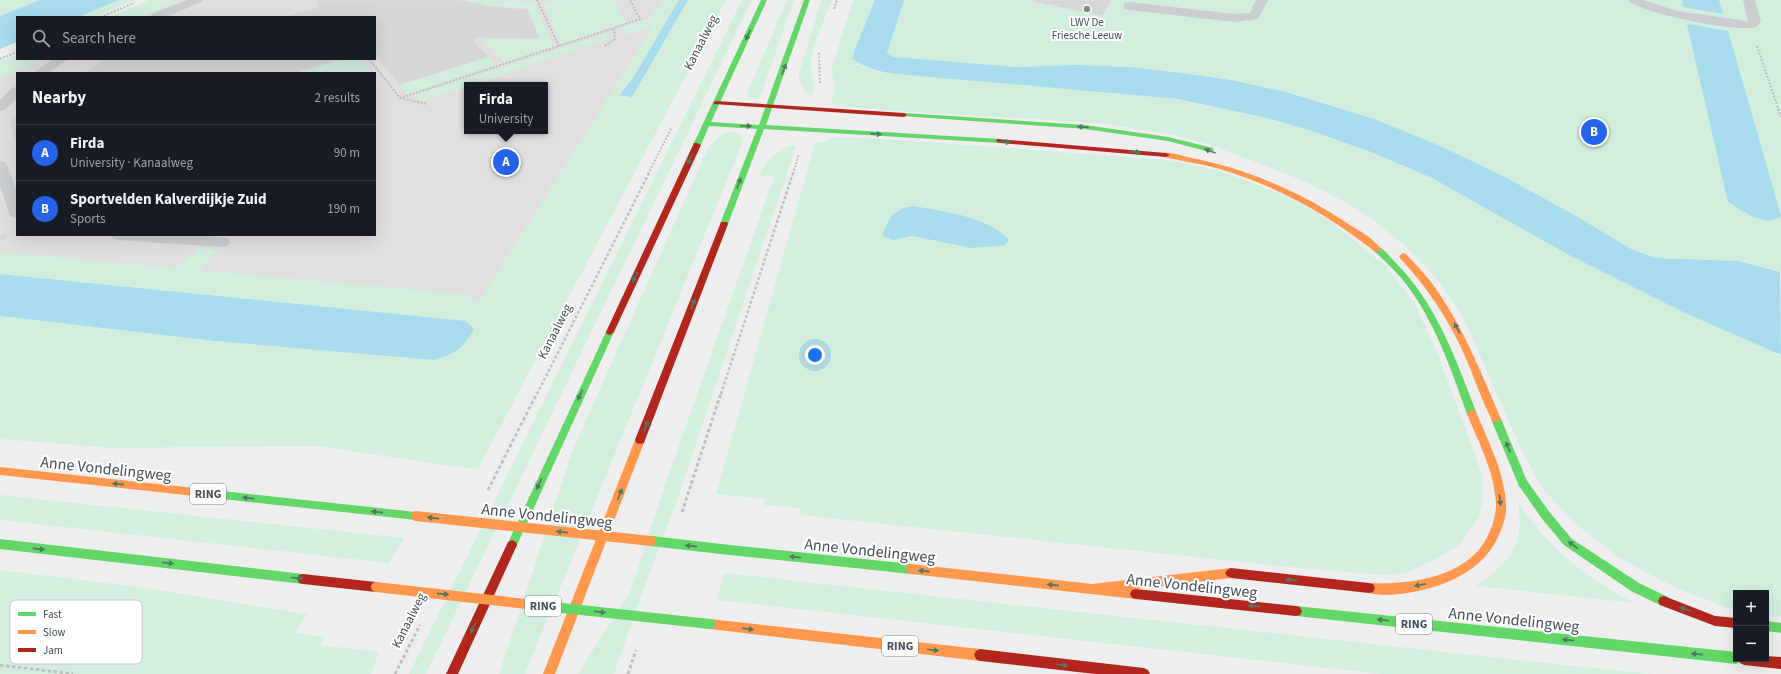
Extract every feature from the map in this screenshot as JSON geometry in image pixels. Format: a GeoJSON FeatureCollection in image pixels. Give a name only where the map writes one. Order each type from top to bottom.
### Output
{"type":"FeatureCollection","features":[{"type":"Feature","properties":{"kind":"main road"},"geometry":{"type":"LineString","coordinates":[[452,674],[764,0]]}},
{"type":"Feature","properties":{"kind":"main road"},"geometry":{"type":"LineString","coordinates":[[549,674],[770,106],[807,0]]}},
{"type":"Feature","properties":{"kind":"main road"},"geometry":{"type":"LineString","coordinates":[[716,103],[814,108],[1111,130],[1168,139],[1220,154]]}},
{"type":"Feature","properties":{"kind":"main road"},"geometry":{"type":"LineString","coordinates":[[707,124],[1088,148],[1160,154],[1210,164],[1276,187],[1320,208],[1348,226],[1398,269],[1416,292],[1434,321],[1498,482],[1501,509],[1496,532],[1488,547],[1478,560],[1469,567],[1439,581],[1399,589],[1377,589],[1229,573],[1092,589]]}},
{"type":"Feature","properties":{"kind":"main road"},"geometry":{"type":"LineString","coordinates":[[1396,248],[1426,279],[1449,312],[1459,331],[1523,483],[1568,542],[1635,587],[1673,605],[1715,620],[1733,623]]}},
{"type":"Feature","properties":{"kind":"main road","name":"Anne Vondelingweg"},"geometry":{"type":"LineString","coordinates":[[0,471],[1733,658]]}},
{"type":"Feature","properties":{"kind":"main road","name":"RING"},"geometry":{"type":"LineString","coordinates":[[0,544],[1144,674]]}},
{"type":"Feature","properties":{"kind":"main road"},"geometry":{"type":"LineString","coordinates":[[1769,626],[1781,628]]}},
{"type":"Feature","properties":{"kind":"main road"},"geometry":{"type":"LineString","coordinates":[[1769,662],[1781,663]]}},
{"type":"Feature","properties":{"kind":"main road"},"geometry":{"type":"LineString","coordinates":[[1091,668],[1108,674]]}},
{"type":"Feature","properties":{"kind":"lane"},"geometry":{"type":"LineString","coordinates":[[158,16],[197,0]]}},
{"type":"Feature","properties":{"kind":"lane"},"geometry":{"type":"LineString","coordinates":[[1129,6],[1235,18],[1254,16],[1262,0]]}},
{"type":"Feature","properties":{"kind":"lane"},"geometry":{"type":"LineString","coordinates":[[1634,0],[1651,9],[1669,13],[1739,25],[1751,25],[1755,21],[1748,0]]}},
{"type":"Feature","properties":{"kind":"lane"},"geometry":{"type":"LineString","coordinates":[[42,72],[60,60]]}},
{"type":"Feature","properties":{"kind":"lane"},"geometry":{"type":"LineString","coordinates":[[0,107],[16,92]]}},
{"type":"Feature","properties":{"kind":"lane"},"geometry":{"type":"LineString","coordinates":[[0,165],[16,209]]}},
{"type":"Feature","properties":{"kind":"lane"},"geometry":{"type":"LineString","coordinates":[[134,236],[222,242]]}},
{"type":"Feature","properties":{"kind":"path"},"geometry":{"type":"LineString","coordinates":[[537,0],[559,46]]}},
{"type":"Feature","properties":{"kind":"path"},"geometry":{"type":"LineString","coordinates":[[400,98],[640,19],[630,0]]}},
{"type":"Feature","properties":{"kind":"path"},"geometry":{"type":"LineString","coordinates":[[832,14],[837,0]]}},
{"type":"Feature","properties":{"kind":"path"},"geometry":{"type":"LineString","coordinates":[[104,16],[136,3]]}},
{"type":"Feature","properties":{"kind":"path"},"geometry":{"type":"LineString","coordinates":[[1751,25],[1751,31],[1781,117]]}},
{"type":"Feature","properties":{"kind":"path"},"geometry":{"type":"LineString","coordinates":[[605,46],[616,39],[614,28]]}},
{"type":"Feature","properties":{"kind":"path"},"geometry":{"type":"LineString","coordinates":[[814,108],[820,92],[820,48]]}},
{"type":"Feature","properties":{"kind":"path"},"geometry":{"type":"LineString","coordinates":[[0,59],[16,52]]}},
{"type":"Feature","properties":{"kind":"path"},"geometry":{"type":"LineString","coordinates":[[370,60],[400,98],[427,104]]}},
{"type":"Feature","properties":{"kind":"path","name":"Kanaalweg"},"geometry":{"type":"LineString","coordinates":[[488,492],[672,126]]}},
{"type":"Feature","properties":{"kind":"path"},"geometry":{"type":"LineString","coordinates":[[681,515],[807,130]]}},
{"type":"Feature","properties":{"kind":"path","name":"Kanaalweg"},"geometry":{"type":"LineString","coordinates":[[395,674],[423,618]]}},
{"type":"Feature","properties":{"kind":"path"},"geometry":{"type":"LineString","coordinates":[[628,674],[638,644]]}},
{"type":"Feature","properties":{"kind":"path"},"geometry":{"type":"LineString","coordinates":[[0,665],[73,674]]}},
{"type":"Feature","properties":{"kind":"shaded area"},"geometry":{"type":"Polygon","coordinates":[[[180,0],[688,0],[638,87],[561,306],[0,274],[0,78],[41,60],[376,60],[376,16],[142,16],[180,0]]]}},
{"type":"Feature","properties":{"kind":"green space"},"geometry":{"type":"Polygon","coordinates":[[[0,0],[40,0],[0,16],[0,0]]]}},
{"type":"Feature","properties":{"kind":"green space"},"geometry":{"type":"Polygon","coordinates":[[[119,0],[135,0],[96,16],[80,16],[119,0]]]}},
{"type":"Feature","properties":{"kind":"green space"},"geometry":{"type":"Polygon","coordinates":[[[149,0],[180,0],[142,16],[111,16],[149,0]]]}},
{"type":"Feature","properties":{"kind":"green space"},"geometry":{"type":"Polygon","coordinates":[[[461,0],[534,2],[553,46],[505,62],[481,38],[539,39],[493,7],[461,0]]]}},
{"type":"Feature","properties":{"kind":"green space"},"geometry":{"type":"Polygon","coordinates":[[[614,0],[626,22],[561,44],[542,2],[614,0]]]}},
{"type":"Feature","properties":{"kind":"green space"},"geometry":{"type":"Polygon","coordinates":[[[662,0],[679,0],[633,78],[620,95],[632,97],[688,0],[726,0],[478,469],[317,446],[112,448],[0,439],[0,316],[215,341],[434,360],[451,355],[465,344],[466,321],[0,274],[0,252],[177,268],[198,248],[217,250],[199,270],[463,294],[479,301],[653,27],[623,35],[622,27],[650,18],[662,0]]]}},
{"type":"Feature","properties":{"kind":"green space"},"geometry":{"type":"Polygon","coordinates":[[[742,0],[752,0],[426,674],[409,674],[742,0]]]}},
{"type":"Feature","properties":{"kind":"green space"},"geometry":{"type":"Polygon","coordinates":[[[787,0],[794,0],[761,95],[756,99],[747,96],[748,91],[787,0]]]}},
{"type":"Feature","properties":{"kind":"green space"},"geometry":{"type":"Polygon","coordinates":[[[821,0],[832,0],[812,54],[811,66],[814,88],[812,96],[810,96],[805,91],[799,80],[799,73],[821,0]]]}},
{"type":"Feature","properties":{"kind":"green space"},"geometry":{"type":"Polygon","coordinates":[[[853,0],[875,0],[852,59],[864,67],[878,72],[1178,99],[1267,118],[1309,130],[1371,152],[1432,178],[1567,254],[1685,313],[1781,355],[1781,617],[1769,616],[1769,590],[1733,590],[1733,610],[1676,588],[1645,572],[1617,556],[1577,525],[1542,488],[1522,451],[1463,317],[1436,278],[1404,245],[1368,216],[1345,202],[1308,183],[1274,169],[1208,144],[1170,134],[1098,123],[882,110],[843,106],[831,103],[835,86],[831,70],[853,0]]]}},
{"type":"Feature","properties":{"kind":"green space"},"geometry":{"type":"Polygon","coordinates":[[[904,0],[1781,0],[1781,272],[1738,261],[1656,258],[1631,249],[1578,217],[1503,176],[1326,104],[1286,92],[1231,80],[1182,73],[1075,65],[1017,67],[894,57],[887,53],[904,0]]]}},
{"type":"Feature","properties":{"kind":"green space"},"geometry":{"type":"Polygon","coordinates":[[[609,33],[609,39],[481,82],[464,82],[464,88],[426,100],[419,100],[416,95],[609,33]]]}},
{"type":"Feature","properties":{"kind":"green space"},"geometry":{"type":"Polygon","coordinates":[[[16,55],[16,60],[41,60],[0,78],[0,62],[16,55]]]}},
{"type":"Feature","properties":{"kind":"green space"},"geometry":{"type":"Polygon","coordinates":[[[489,57],[496,65],[407,94],[399,85],[489,57]]]}},
{"type":"Feature","properties":{"kind":"green space"},"geometry":{"type":"Polygon","coordinates":[[[339,60],[362,60],[371,72],[298,72],[339,60]]]}},
{"type":"Feature","properties":{"kind":"green space"},"geometry":{"type":"Polygon","coordinates":[[[729,131],[738,134],[743,141],[525,674],[499,674],[573,449],[708,148],[718,137],[729,131]]]}},
{"type":"Feature","properties":{"kind":"green space"},"geometry":{"type":"Polygon","coordinates":[[[844,137],[927,142],[1168,160],[1219,171],[1248,181],[1283,195],[1310,209],[1335,225],[1383,264],[1415,305],[1437,352],[1482,475],[1482,505],[1478,519],[1458,546],[1430,562],[1405,573],[1382,575],[1288,567],[800,515],[800,508],[764,505],[765,499],[716,494],[815,143],[829,141],[829,138],[844,137]],[[914,206],[895,211],[882,236],[912,236],[971,248],[981,221],[942,211],[914,206]]]}},
{"type":"Feature","properties":{"kind":"green space"},"geometry":{"type":"Polygon","coordinates":[[[792,145],[796,146],[681,489],[614,674],[578,674],[631,590],[664,488],[774,177],[759,175],[772,157],[792,145]]]}},
{"type":"Feature","properties":{"kind":"green space"},"geometry":{"type":"Polygon","coordinates":[[[0,495],[404,538],[389,563],[0,520],[0,495]]]}},
{"type":"Feature","properties":{"kind":"green space"},"geometry":{"type":"Polygon","coordinates":[[[1518,502],[1542,534],[1570,561],[1600,583],[1635,603],[1476,586],[1506,560],[1517,542],[1520,518],[1518,502]]]}},
{"type":"Feature","properties":{"kind":"green space"},"geometry":{"type":"Polygon","coordinates":[[[0,570],[138,587],[307,614],[296,633],[325,637],[320,645],[379,652],[371,674],[0,674],[0,570]]]}},
{"type":"Feature","properties":{"kind":"green space"},"geometry":{"type":"Polygon","coordinates":[[[724,573],[1652,674],[1381,674],[717,600],[724,573]]]}},
{"type":"Feature","properties":{"kind":"water"},"geometry":{"type":"Polygon","coordinates":[[[40,0],[119,0],[80,16],[16,16],[16,42],[0,49],[0,16],[40,0]]]}},
{"type":"Feature","properties":{"kind":"water"},"geometry":{"type":"Polygon","coordinates":[[[679,0],[688,0],[632,97],[620,95],[633,78],[679,0]]]}},
{"type":"Feature","properties":{"kind":"water"},"geometry":{"type":"Polygon","coordinates":[[[875,0],[904,0],[887,53],[894,57],[1017,67],[1075,65],[1130,67],[1231,80],[1286,92],[1374,119],[1438,145],[1503,176],[1578,217],[1631,249],[1656,258],[1738,261],[1780,272],[1781,355],[1685,313],[1567,254],[1432,178],[1371,152],[1309,130],[1267,118],[1178,99],[897,74],[868,68],[852,59],[875,0]]]}},
{"type":"Feature","properties":{"kind":"water"},"geometry":{"type":"Polygon","coordinates":[[[1682,0],[1719,0],[1723,14],[1683,7],[1682,0]]]}},
{"type":"Feature","properties":{"kind":"water"},"geometry":{"type":"Polygon","coordinates":[[[1687,24],[1728,31],[1781,216],[1768,220],[1761,219],[1747,214],[1728,202],[1687,24]]]}},
{"type":"Feature","properties":{"kind":"water"},"geometry":{"type":"Polygon","coordinates":[[[914,206],[978,220],[1001,232],[1009,240],[1005,245],[971,248],[912,236],[893,240],[882,236],[892,215],[900,210],[914,206]]]}},
{"type":"Feature","properties":{"kind":"water"},"geometry":{"type":"Polygon","coordinates":[[[0,274],[466,321],[474,329],[458,350],[434,360],[215,341],[0,316],[0,274]]]}},
{"type":"Feature","properties":{"kind":"building"},"geometry":{"type":"Polygon","coordinates":[[[314,0],[461,0],[490,6],[527,9],[540,39],[477,38],[474,41],[489,57],[399,85],[376,57],[376,16],[286,16],[319,7],[314,0]]]}},
{"type":"Feature","properties":{"kind":"building","name":"LWV De Friesche Leeuw"},"geometry":{"type":"Polygon","coordinates":[[[1112,0],[1102,16],[1032,1],[1112,0]]]}},
{"type":"Feature","properties":{"kind":"building"},"geometry":{"type":"Polygon","coordinates":[[[104,60],[339,60],[298,72],[85,72],[104,60]]]}},
{"type":"Feature","properties":{"kind":"building"},"geometry":{"type":"Polygon","coordinates":[[[16,117],[16,145],[9,120],[16,117]]]}},
{"type":"Feature","properties":{"kind":"building"},"geometry":{"type":"Polygon","coordinates":[[[0,234],[10,235],[0,243],[0,234]]]}},
{"type":"Feature","properties":{"kind":"traffic: fast"},"geometry":{"type":"LineString","coordinates":[[697,145],[764,0]]}},
{"type":"Feature","properties":{"kind":"traffic: fast"},"geometry":{"type":"LineString","coordinates":[[724,224],[770,106],[807,0]]}},
{"type":"Feature","properties":{"kind":"traffic: fast"},"geometry":{"type":"LineString","coordinates":[[904,115],[1085,127],[1168,139],[1210,150]]}},
{"type":"Feature","properties":{"kind":"traffic: fast"},"geometry":{"type":"LineString","coordinates":[[707,124],[1000,141]]}},
{"type":"Feature","properties":{"kind":"traffic: fast"},"geometry":{"type":"LineString","coordinates":[[1377,249],[1409,282],[1420,297],[1438,329],[1472,414]]}},
{"type":"Feature","properties":{"kind":"traffic: fast"},"geometry":{"type":"LineString","coordinates":[[512,545],[610,332]]}},
{"type":"Feature","properties":{"kind":"traffic: fast"},"geometry":{"type":"LineString","coordinates":[[1496,419],[1523,483],[1547,517],[1568,542],[1635,587],[1664,601]]}},
{"type":"Feature","properties":{"kind":"traffic: fast"},"geometry":{"type":"LineString","coordinates":[[204,493],[416,516]]}},
{"type":"Feature","properties":{"kind":"traffic: fast"},"geometry":{"type":"LineString","coordinates":[[651,541],[730,550]]}},
{"type":"Feature","properties":{"kind":"traffic: fast"},"geometry":{"type":"LineString","coordinates":[[0,544],[303,579]]}},
{"type":"Feature","properties":{"kind":"traffic: fast"},"geometry":{"type":"LineString","coordinates":[[730,550],[911,569]]}},
{"type":"Feature","properties":{"kind":"traffic: fast"},"geometry":{"type":"LineString","coordinates":[[544,606],[710,624]]}},
{"type":"Feature","properties":{"kind":"traffic: fast"},"geometry":{"type":"LineString","coordinates":[[1296,611],[1733,658]]}},
{"type":"Feature","properties":{"kind":"traffic: fast"},"geometry":{"type":"LineString","coordinates":[[1769,626],[1781,628]]}},
{"type":"Feature","properties":{"kind":"traffic: slow"},"geometry":{"type":"LineString","coordinates":[[1166,155],[1195,160],[1223,168],[1278,188],[1304,200],[1330,215],[1377,249]]}},
{"type":"Feature","properties":{"kind":"traffic: slow"},"geometry":{"type":"LineString","coordinates":[[1403,256],[1435,293],[1447,312],[1468,353],[1496,419]]}},
{"type":"Feature","properties":{"kind":"traffic: slow"},"geometry":{"type":"LineString","coordinates":[[1369,588],[1388,589],[1408,587],[1428,584],[1448,577],[1465,568],[1480,556],[1492,541],[1500,518],[1500,492],[1494,469],[1472,414]]}},
{"type":"Feature","properties":{"kind":"traffic: slow"},"geometry":{"type":"LineString","coordinates":[[549,674],[640,440]]}},
{"type":"Feature","properties":{"kind":"traffic: slow"},"geometry":{"type":"LineString","coordinates":[[0,471],[204,493]]}},
{"type":"Feature","properties":{"kind":"traffic: slow"},"geometry":{"type":"LineString","coordinates":[[416,516],[651,541]]}},
{"type":"Feature","properties":{"kind":"traffic: slow"},"geometry":{"type":"LineString","coordinates":[[911,569],[1136,594]]}},
{"type":"Feature","properties":{"kind":"traffic: slow"},"geometry":{"type":"LineString","coordinates":[[1092,589],[1231,573]]}},
{"type":"Feature","properties":{"kind":"traffic: slow"},"geometry":{"type":"LineString","coordinates":[[376,587],[544,606]]}},
{"type":"Feature","properties":{"kind":"traffic: slow"},"geometry":{"type":"LineString","coordinates":[[710,624],[980,655]]}},
{"type":"Feature","properties":{"kind":"traffic: jam"},"geometry":{"type":"LineString","coordinates":[[716,103],[904,115]]}},
{"type":"Feature","properties":{"kind":"traffic: jam"},"geometry":{"type":"LineString","coordinates":[[1000,141],[1166,155]]}},
{"type":"Feature","properties":{"kind":"traffic: jam"},"geometry":{"type":"LineString","coordinates":[[610,332],[697,145]]}},
{"type":"Feature","properties":{"kind":"traffic: jam"},"geometry":{"type":"LineString","coordinates":[[640,440],[724,224]]}},
{"type":"Feature","properties":{"kind":"traffic: jam"},"geometry":{"type":"LineString","coordinates":[[452,674],[512,545]]}},
{"type":"Feature","properties":{"kind":"traffic: jam"},"geometry":{"type":"LineString","coordinates":[[1231,573],[1369,588]]}},
{"type":"Feature","properties":{"kind":"traffic: jam"},"geometry":{"type":"LineString","coordinates":[[303,579],[376,587]]}},
{"type":"Feature","properties":{"kind":"traffic: jam"},"geometry":{"type":"LineString","coordinates":[[1136,594],[1296,611]]}},
{"type":"Feature","properties":{"kind":"traffic: jam"},"geometry":{"type":"LineString","coordinates":[[1664,601],[1715,621],[1733,623]]}},
{"type":"Feature","properties":{"kind":"traffic: jam"},"geometry":{"type":"LineString","coordinates":[[980,655],[1144,674]]}},
{"type":"Feature","properties":{"kind":"traffic: jam"},"geometry":{"type":"LineString","coordinates":[[1769,662],[1781,663]]}},
{"type":"Feature","properties":{"kind":"place","name":"LWV De Friesche Leeuw"},"geometry":{"type":"Point","coordinates":[1087,9]}},
{"type":"Feature","properties":{"kind":"place","name":"Sportvelden Kalverdijkje Zuid"},"geometry":{"type":"Point","coordinates":[1594,132]}},
{"type":"Feature","properties":{"kind":"place","name":"Firda"},"geometry":{"type":"Point","coordinates":[506,162]}}]}
